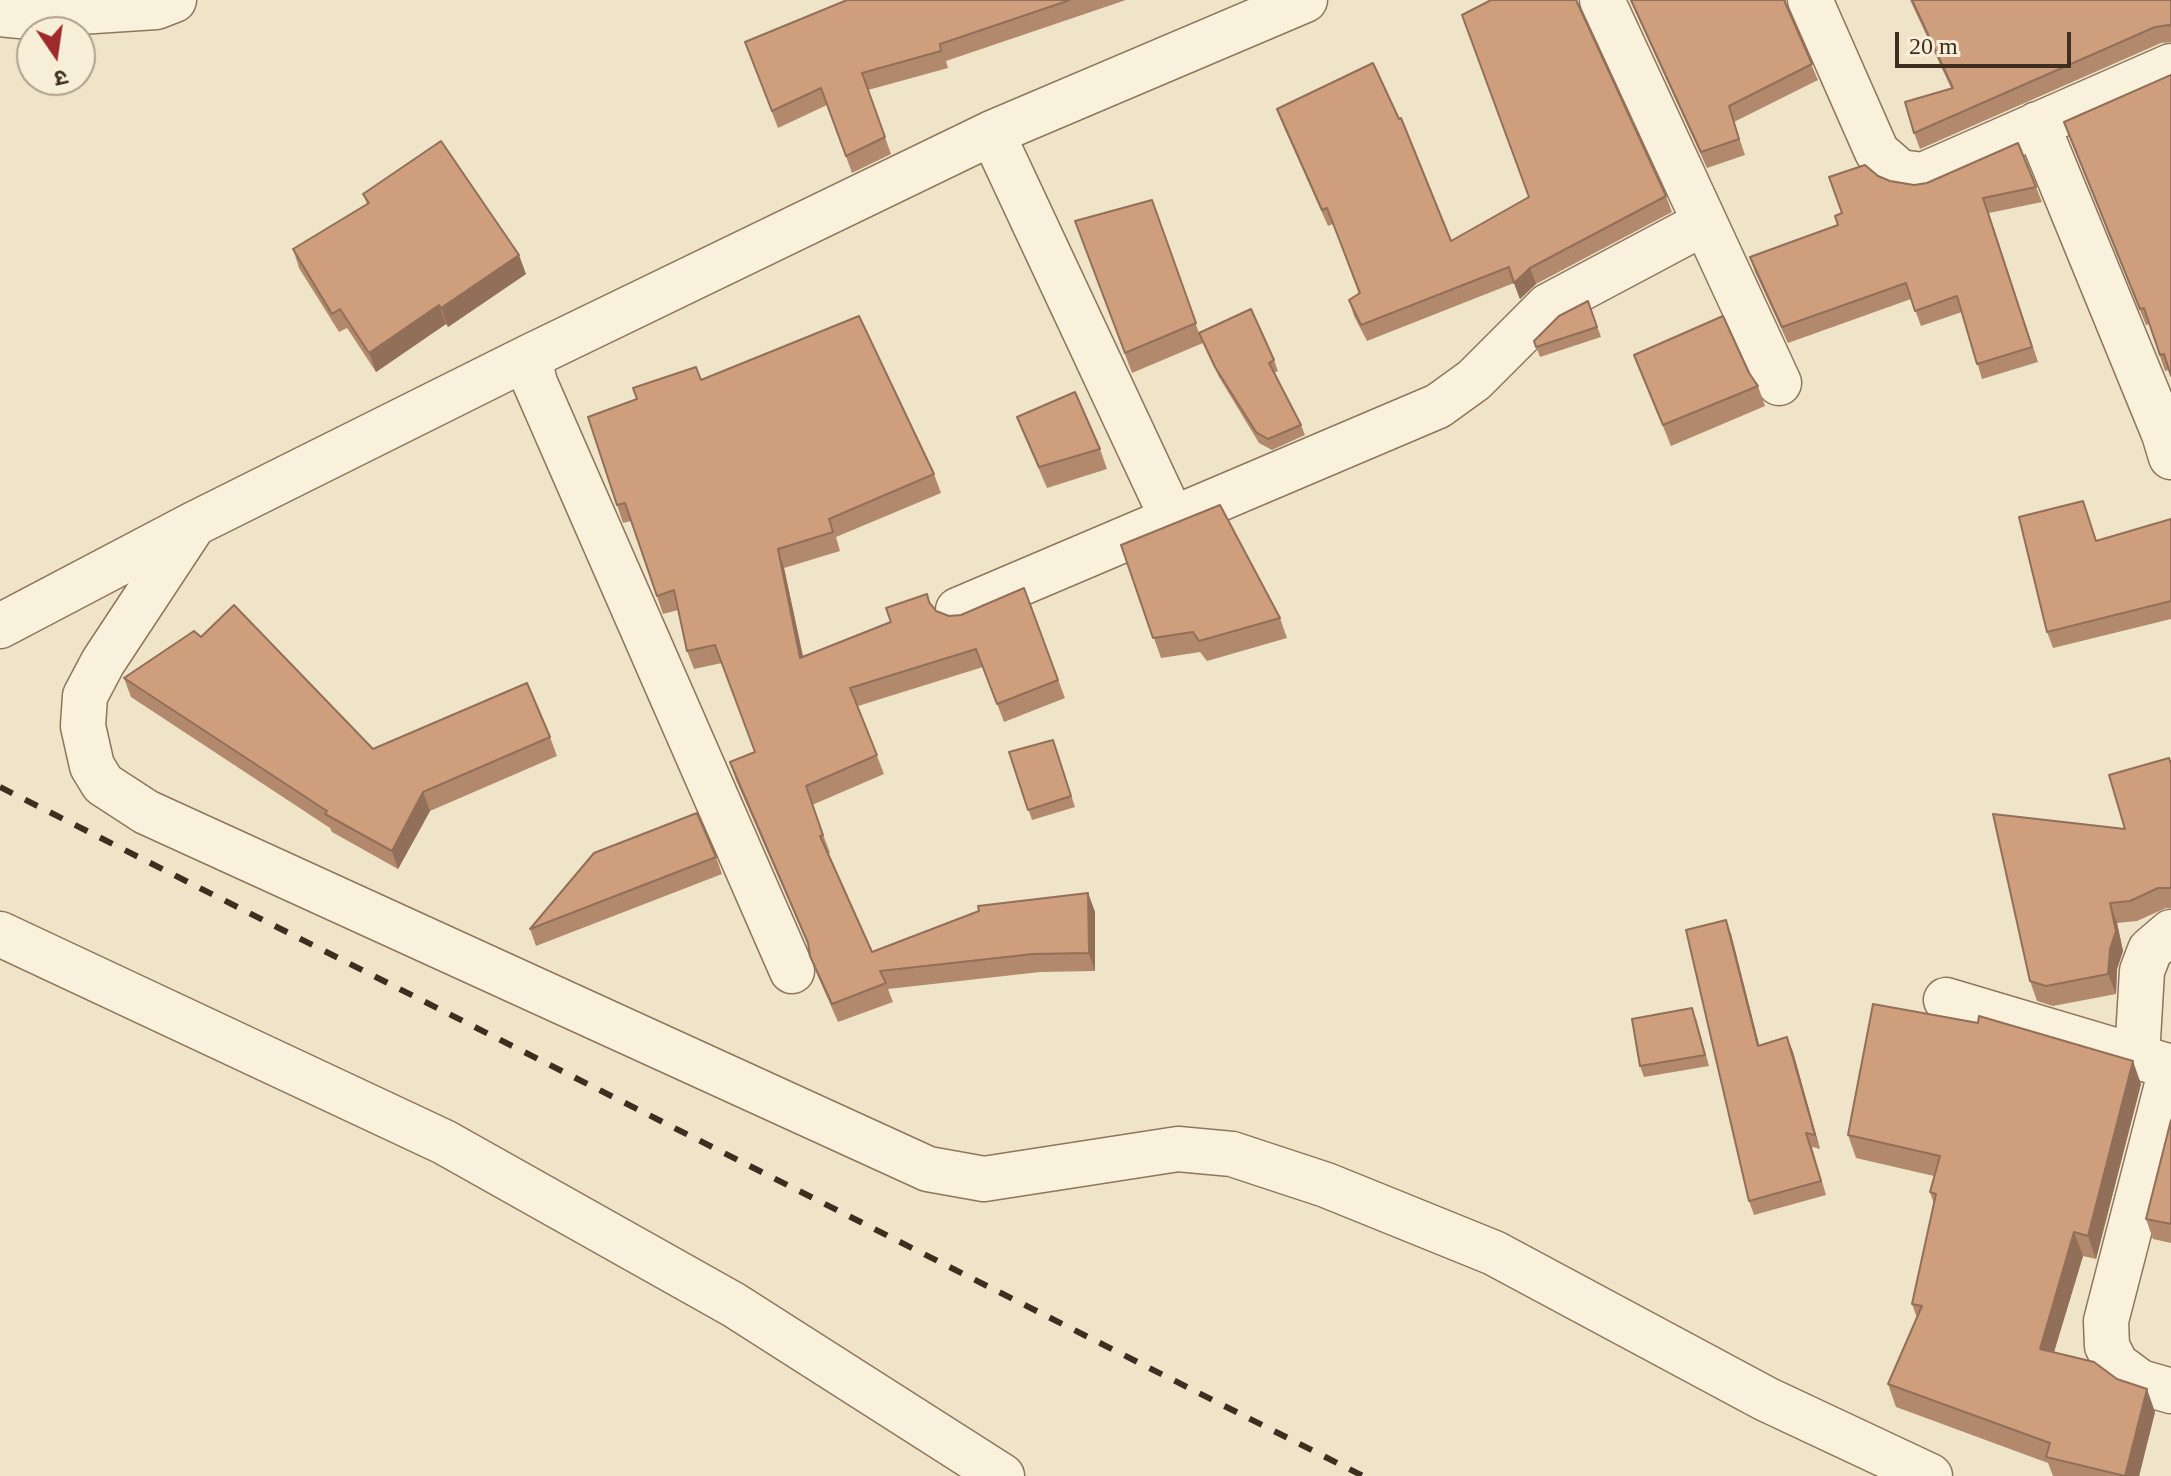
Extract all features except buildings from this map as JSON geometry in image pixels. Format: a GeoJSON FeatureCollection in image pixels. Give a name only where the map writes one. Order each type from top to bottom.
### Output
{"type":"FeatureCollection","features":[{"type":"Feature","properties":{"kind":"street"},"geometry":{"type":"LineString","coordinates":[[0,14],[18,16],[156,7],[174,0]]}},
{"type":"Feature","properties":{"kind":"street"},"geometry":{"type":"LineString","coordinates":[[0,626],[194,524],[529,357],[992,133],[1305,0]]}},
{"type":"Feature","properties":{"kind":"street"},"geometry":{"type":"LineString","coordinates":[[1602,0],[1779,383]]}},
{"type":"Feature","properties":{"kind":"street"},"geometry":{"type":"LineString","coordinates":[[1810,0],[1877,152],[1900,172],[1923,175],[2171,66]]}},
{"type":"Feature","properties":{"kind":"street"},"geometry":{"type":"LineString","coordinates":[[2037,124],[2171,457]]}},
{"type":"Feature","properties":{"kind":"street"},"geometry":{"type":"LineString","coordinates":[[992,133],[1173,520]]}},
{"type":"Feature","properties":{"kind":"street"},"geometry":{"type":"LineString","coordinates":[[958,610],[1438,406],[1474,380],[1548,306],[1704,223]]}},
{"type":"Feature","properties":{"kind":"street"},"geometry":{"type":"LineString","coordinates":[[529,357],[535,383],[792,971]]}},
{"type":"Feature","properties":{"kind":"street"},"geometry":{"type":"LineString","coordinates":[[194,524],[103,662],[85,696],[83,726],[92,766],[103,784],[146,812],[928,1169],[984,1179],[1178,1149],[1232,1154],[1326,1185],[1494,1253],[1766,1399],[1930,1476]]}},
{"type":"Feature","properties":{"kind":"street"},"geometry":{"type":"LineString","coordinates":[[2171,932],[2150,950],[2142,971],[2160,1064],[2106,1321],[2107,1346],[2116,1364],[2140,1382],[2171,1391]]}},
{"type":"Feature","properties":{"kind":"street"},"geometry":{"type":"LineString","coordinates":[[0,934],[444,1142],[734,1305],[1002,1476]]}},
{"type":"Feature","properties":{"kind":"street"},"geometry":{"type":"LineString","coordinates":[[1946,1000],[2160,1064]]}},
{"type":"Feature","properties":{"kind":"railway"},"geometry":{"type":"LineString","coordinates":[[0,787],[1363,1476]]}}]}
